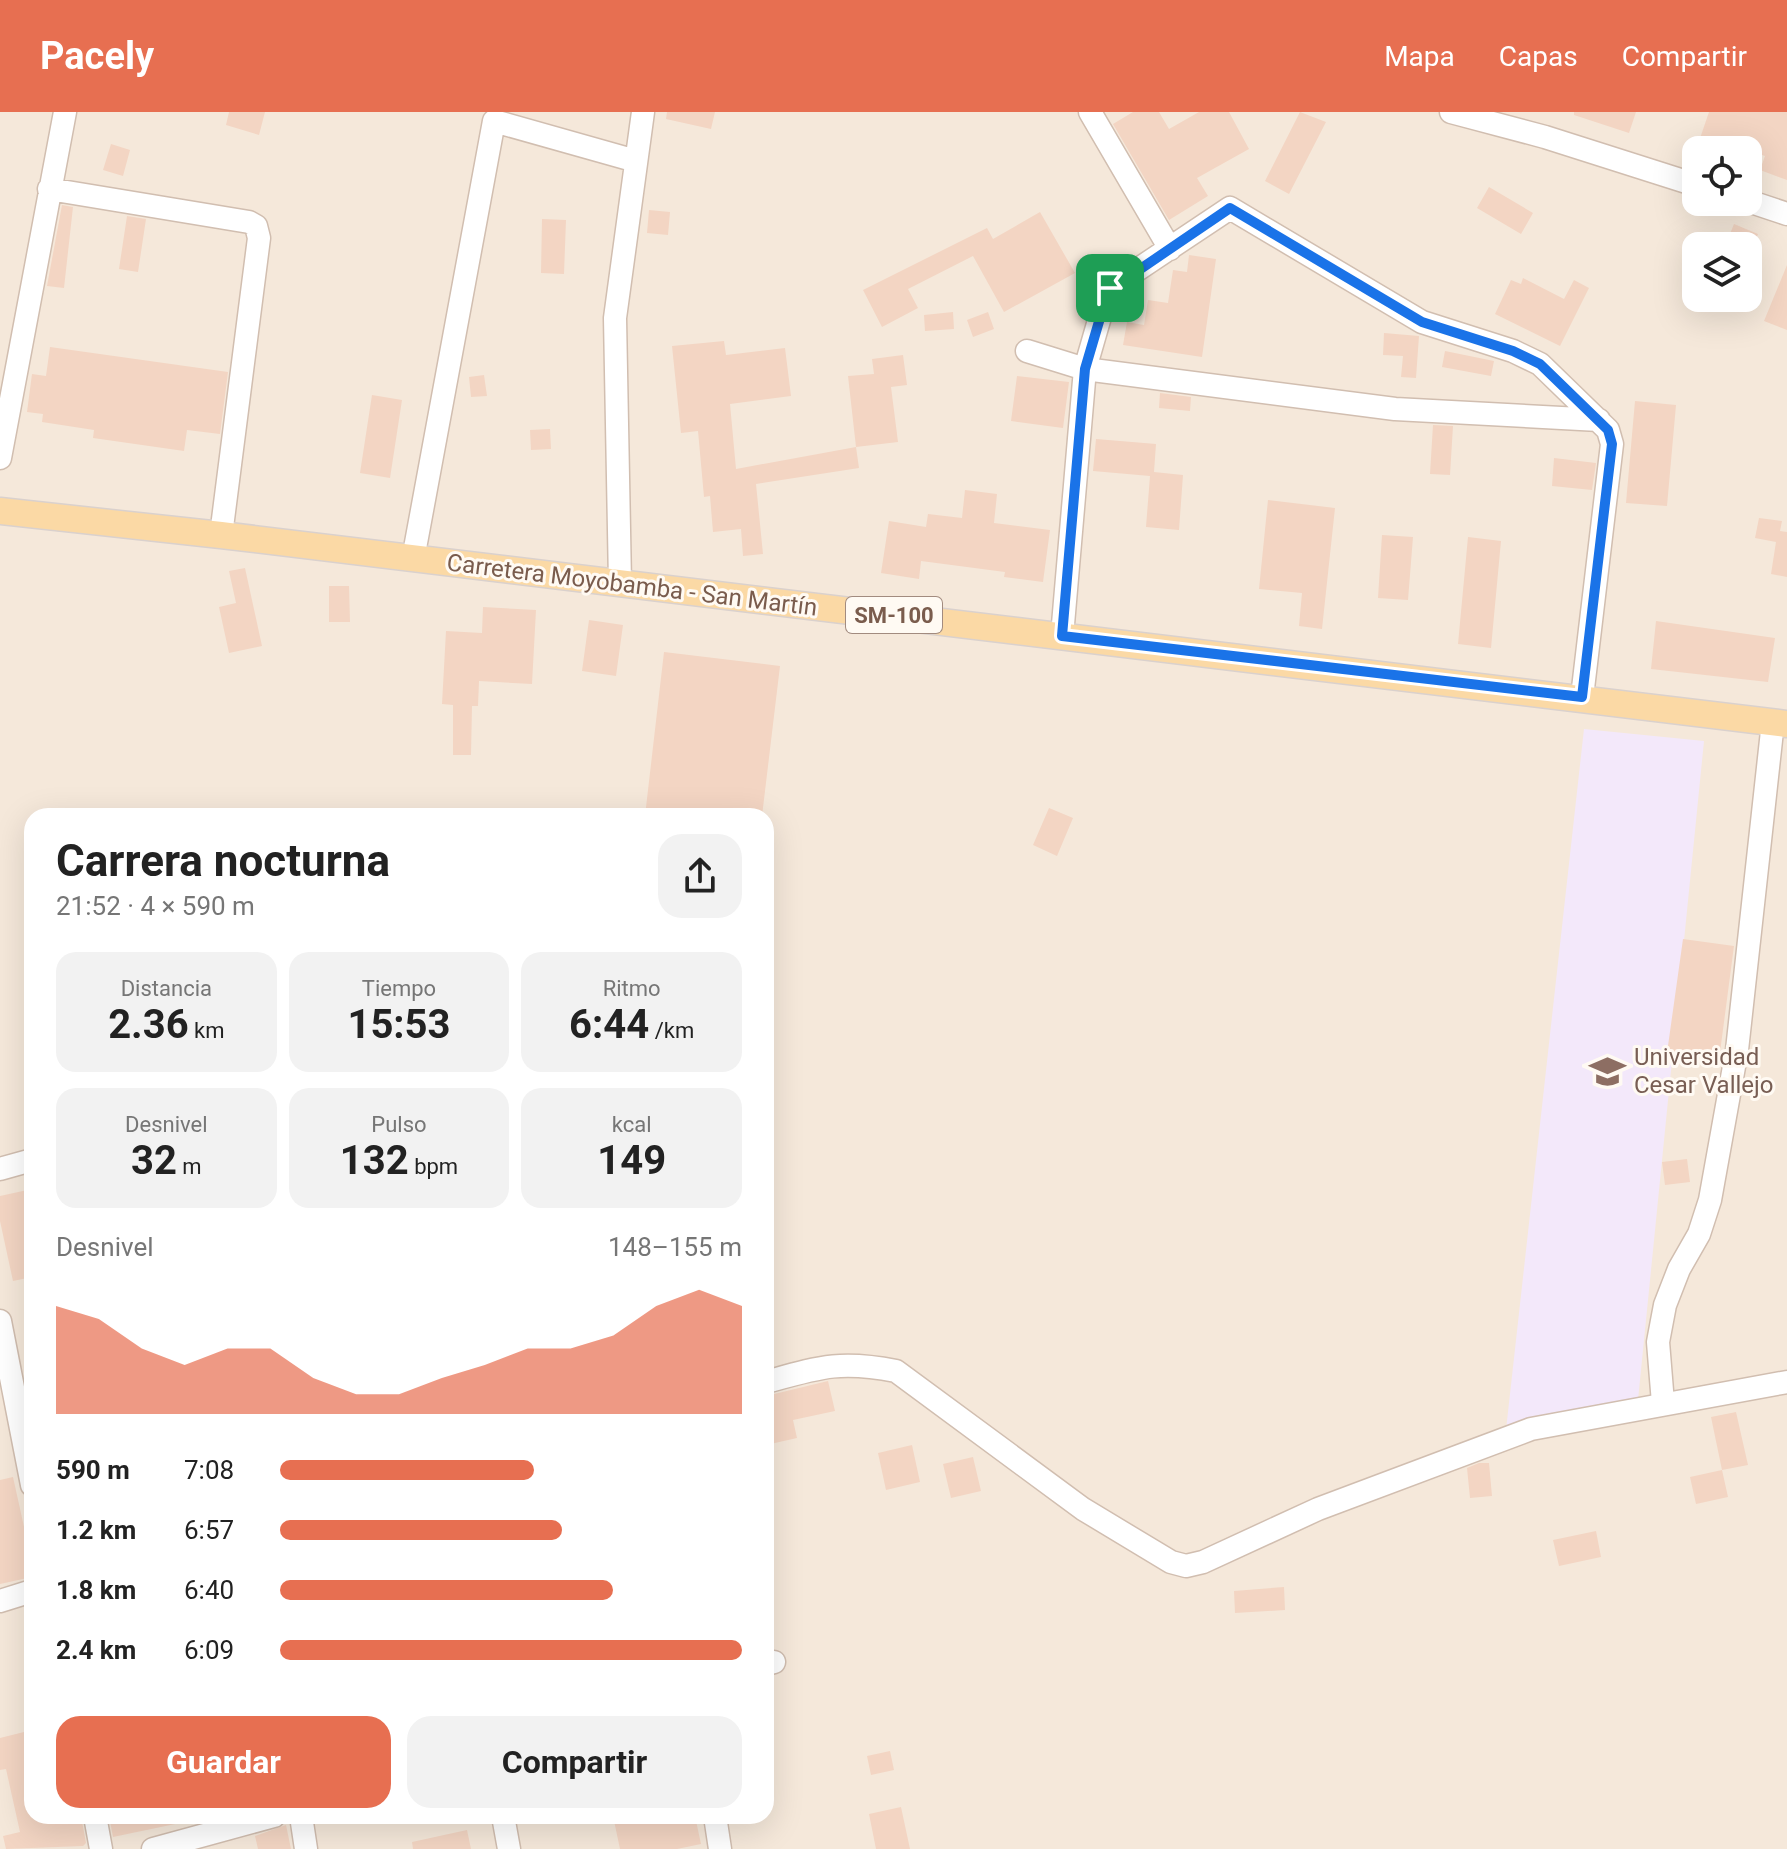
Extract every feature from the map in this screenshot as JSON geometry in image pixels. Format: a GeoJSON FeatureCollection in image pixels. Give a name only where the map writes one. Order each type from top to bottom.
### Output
{"type":"FeatureCollection","features":[{"type":"Feature","properties":{"kind":"main road","name":"Carretera Moyobamba - San Martín"},"geometry":{"type":"LineString","coordinates":[[0,511],[1582,697],[1780,723]]}},
{"type":"Feature","properties":{"kind":"street"},"geometry":{"type":"LineString","coordinates":[[0,458],[65,112]]}},
{"type":"Feature","properties":{"kind":"street"},"geometry":{"type":"LineString","coordinates":[[620,583],[615,318],[643,112]]}},
{"type":"Feature","properties":{"kind":"street"},"geometry":{"type":"LineString","coordinates":[[1090,112],[1170,249]]}},
{"type":"Feature","properties":{"kind":"street"},"geometry":{"type":"LineString","coordinates":[[1451,112],[1545,137],[1682,181]]}},
{"type":"Feature","properties":{"kind":"street"},"geometry":{"type":"LineString","coordinates":[[413,559],[494,121],[636,161]]}},
{"type":"Feature","properties":{"kind":"street"},"geometry":{"type":"LineString","coordinates":[[49,189],[249,222],[256,226],[259,238],[221,535]]}},
{"type":"Feature","properties":{"kind":"street"},"geometry":{"type":"LineString","coordinates":[[1762,206],[1787,214]]}},
{"type":"Feature","properties":{"kind":"street"},"geometry":{"type":"LineString","coordinates":[[1062,636],[1085,369],[1108,291],[1224,210],[1234,209],[1422,322],[1513,351],[1540,364],[1608,430],[1612,444],[1582,697]]}},
{"type":"Feature","properties":{"kind":"street"},"geometry":{"type":"LineString","coordinates":[[1027,351],[1085,369],[1395,409],[1599,420]]}},
{"type":"Feature","properties":{"kind":"street"},"geometry":{"type":"LineString","coordinates":[[1663,1403],[1658,1342],[1662,1317],[1679,1269],[1699,1234],[1710,1200],[1737,1050],[1780,723]]}},
{"type":"Feature","properties":{"kind":"street"},"geometry":{"type":"LineString","coordinates":[[0,1169],[24,1162]]}},
{"type":"Feature","properties":{"kind":"street"},"geometry":{"type":"LineString","coordinates":[[0,1321],[24,1439]]}},
{"type":"Feature","properties":{"kind":"street"},"geometry":{"type":"LineString","coordinates":[[774,1380],[825,1365],[858,1364],[896,1371],[1083,1509],[1171,1562],[1186,1566],[1203,1562],[1318,1509],[1531,1429],[1787,1382]]}},
{"type":"Feature","properties":{"kind":"street"},"geometry":{"type":"LineString","coordinates":[[0,1601],[24,1594]]}},
{"type":"Feature","properties":{"kind":"street"},"geometry":{"type":"LineString","coordinates":[[96,1824],[101,1849]]}},
{"type":"Feature","properties":{"kind":"street"},"geometry":{"type":"LineString","coordinates":[[153,1849],[245,1824]]}},
{"type":"Feature","properties":{"kind":"street"},"geometry":{"type":"LineString","coordinates":[[302,1824],[306,1849]]}},
{"type":"Feature","properties":{"kind":"street"},"geometry":{"type":"LineString","coordinates":[[504,1824],[509,1849]]}},
{"type":"Feature","properties":{"kind":"street"},"geometry":{"type":"LineString","coordinates":[[716,1824],[720,1849]]}},
{"type":"Feature","properties":{"kind":"shaded area"},"geometry":{"type":"Polygon","coordinates":[[[0,112],[1787,112],[1787,1849],[0,1849],[0,112]]]}},
{"type":"Feature","properties":{"kind":"shaded area","name":"Universidad Cesar Vallejo"},"geometry":{"type":"Polygon","coordinates":[[[1584,729],[1704,741],[1638,1400],[1506,1430],[1584,729]]]}},
{"type":"Feature","properties":{"kind":"building"},"geometry":{"type":"Polygon","coordinates":[[[229,112],[265,112],[259,135],[226,125],[229,112]]]}},
{"type":"Feature","properties":{"kind":"building"},"geometry":{"type":"Polygon","coordinates":[[[667,112],[715,112],[711,129],[666,119],[667,112]]]}},
{"type":"Feature","properties":{"kind":"building"},"geometry":{"type":"Polygon","coordinates":[[[1133,112],[1159,112],[1169,129],[1199,112],[1229,112],[1249,149],[1197,178],[1208,196],[1169,220],[1113,124],[1133,112]]]}},
{"type":"Feature","properties":{"kind":"building"},"geometry":{"type":"Polygon","coordinates":[[[1300,112],[1326,122],[1289,194],[1265,181],[1300,112]]]}},
{"type":"Feature","properties":{"kind":"building"},"geometry":{"type":"Polygon","coordinates":[[[1574,112],[1636,112],[1629,133],[1574,115],[1574,112]]]}},
{"type":"Feature","properties":{"kind":"building"},"geometry":{"type":"Polygon","coordinates":[[[1709,112],[1787,112],[1787,180],[1762,171],[1765,156],[1762,155],[1762,136],[1701,136],[1709,112]]]}},
{"type":"Feature","properties":{"kind":"building"},"geometry":{"type":"Polygon","coordinates":[[[111,144],[130,150],[123,176],[103,170],[111,144]]]}},
{"type":"Feature","properties":{"kind":"building"},"geometry":{"type":"Polygon","coordinates":[[[1489,187],[1533,213],[1521,234],[1477,208],[1489,187]]]}},
{"type":"Feature","properties":{"kind":"building"},"geometry":{"type":"Polygon","coordinates":[[[62,205],[73,207],[64,288],[47,286],[62,205]]]}},
{"type":"Feature","properties":{"kind":"building"},"geometry":{"type":"Polygon","coordinates":[[[649,210],[670,212],[668,235],[647,233],[649,210]]]}},
{"type":"Feature","properties":{"kind":"building"},"geometry":{"type":"Polygon","coordinates":[[[1040,212],[1075,273],[1004,312],[973,256],[908,289],[918,308],[882,327],[863,290],[987,228],[993,239],[1040,212]]]}},
{"type":"Feature","properties":{"kind":"building"},"geometry":{"type":"Polygon","coordinates":[[[127,216],[146,219],[138,272],[119,269],[127,216]]]}},
{"type":"Feature","properties":{"kind":"building"},"geometry":{"type":"Polygon","coordinates":[[[542,219],[566,220],[564,274],[541,273],[542,219]]]}},
{"type":"Feature","properties":{"kind":"building"},"geometry":{"type":"Polygon","coordinates":[[[1734,224],[1753,232],[1731,232],[1734,224]]]}},
{"type":"Feature","properties":{"kind":"building"},"geometry":{"type":"Polygon","coordinates":[[[1189,255],[1216,259],[1202,357],[1123,345],[1127,322],[1144,325],[1148,300],[1168,303],[1173,270],[1187,272],[1189,255]]]}},
{"type":"Feature","properties":{"kind":"building"},"geometry":{"type":"Polygon","coordinates":[[[1787,265],[1787,330],[1764,321],[1787,265]]]}},
{"type":"Feature","properties":{"kind":"building"},"geometry":{"type":"Polygon","coordinates":[[[1523,278],[1564,299],[1574,280],[1589,288],[1560,346],[1495,314],[1511,280],[1521,284],[1523,278]]]}},
{"type":"Feature","properties":{"kind":"building"},"geometry":{"type":"Polygon","coordinates":[[[953,312],[954,329],[925,331],[924,315],[953,312]]]}},
{"type":"Feature","properties":{"kind":"building"},"geometry":{"type":"Polygon","coordinates":[[[988,312],[994,329],[973,337],[967,320],[988,312]]]}},
{"type":"Feature","properties":{"kind":"building"},"geometry":{"type":"Polygon","coordinates":[[[1384,333],[1419,336],[1416,378],[1401,377],[1403,356],[1383,355],[1384,333]]]}},
{"type":"Feature","properties":{"kind":"building"},"geometry":{"type":"Polygon","coordinates":[[[724,341],[726,355],[785,348],[791,396],[730,404],[736,469],[856,447],[859,468],[756,484],[763,554],[743,556],[741,529],[713,532],[710,496],[704,497],[698,431],[681,433],[672,346],[724,341]]]}},
{"type":"Feature","properties":{"kind":"building"},"geometry":{"type":"Polygon","coordinates":[[[50,347],[228,372],[220,434],[187,430],[184,451],[93,438],[94,430],[42,422],[43,414],[27,412],[32,374],[46,376],[50,347]]]}},
{"type":"Feature","properties":{"kind":"building"},"geometry":{"type":"Polygon","coordinates":[[[1445,351],[1494,361],[1491,376],[1442,367],[1445,351]]]}},
{"type":"Feature","properties":{"kind":"building"},"geometry":{"type":"Polygon","coordinates":[[[903,355],[907,385],[891,387],[898,442],[856,447],[848,376],[874,374],[872,359],[903,355]]]}},
{"type":"Feature","properties":{"kind":"building"},"geometry":{"type":"Polygon","coordinates":[[[484,375],[487,396],[471,397],[469,377],[484,375]]]}},
{"type":"Feature","properties":{"kind":"building"},"geometry":{"type":"Polygon","coordinates":[[[1017,376],[1069,382],[1063,428],[1011,421],[1017,376]]]}},
{"type":"Feature","properties":{"kind":"building"},"geometry":{"type":"Polygon","coordinates":[[[1160,393],[1191,397],[1190,411],[1159,408],[1160,393]]]}},
{"type":"Feature","properties":{"kind":"building"},"geometry":{"type":"Polygon","coordinates":[[[372,395],[402,400],[390,478],[360,473],[372,395]]]}},
{"type":"Feature","properties":{"kind":"building"},"geometry":{"type":"Polygon","coordinates":[[[1635,401],[1676,405],[1667,506],[1626,503],[1635,401]]]}},
{"type":"Feature","properties":{"kind":"building"},"geometry":{"type":"Polygon","coordinates":[[[1433,425],[1453,426],[1450,475],[1430,474],[1433,425]]]}},
{"type":"Feature","properties":{"kind":"building"},"geometry":{"type":"Polygon","coordinates":[[[550,429],[551,449],[531,450],[530,430],[550,429]]]}},
{"type":"Feature","properties":{"kind":"building"},"geometry":{"type":"Polygon","coordinates":[[[1096,439],[1156,444],[1154,472],[1183,475],[1179,530],[1146,527],[1150,476],[1093,471],[1096,439]]]}},
{"type":"Feature","properties":{"kind":"building"},"geometry":{"type":"Polygon","coordinates":[[[1554,458],[1596,463],[1592,490],[1552,486],[1554,458]]]}},
{"type":"Feature","properties":{"kind":"building"},"geometry":{"type":"Polygon","coordinates":[[[965,490],[997,494],[994,523],[1050,530],[1043,582],[1004,577],[1005,572],[921,561],[919,579],[881,573],[889,521],[926,527],[928,514],[962,518],[965,490]]]}},
{"type":"Feature","properties":{"kind":"building"},"geometry":{"type":"Polygon","coordinates":[[[1268,500],[1335,508],[1322,629],[1299,626],[1302,593],[1259,589],[1268,500]]]}},
{"type":"Feature","properties":{"kind":"building"},"geometry":{"type":"Polygon","coordinates":[[[1759,518],[1782,521],[1780,531],[1787,532],[1787,577],[1771,574],[1776,542],[1755,538],[1759,518]]]}},
{"type":"Feature","properties":{"kind":"building"},"geometry":{"type":"Polygon","coordinates":[[[1382,535],[1413,537],[1408,600],[1378,598],[1382,535]]]}},
{"type":"Feature","properties":{"kind":"building"},"geometry":{"type":"Polygon","coordinates":[[[1468,537],[1501,541],[1491,648],[1458,644],[1468,537]]]}},
{"type":"Feature","properties":{"kind":"building"},"geometry":{"type":"Polygon","coordinates":[[[245,568],[262,646],[229,653],[219,607],[236,603],[229,571],[245,568]]]}},
{"type":"Feature","properties":{"kind":"building"},"geometry":{"type":"Polygon","coordinates":[[[329,586],[349,586],[350,622],[329,622],[329,586]]]}},
{"type":"Feature","properties":{"kind":"building"},"geometry":{"type":"Polygon","coordinates":[[[483,607],[536,610],[532,684],[479,681],[478,706],[472,706],[471,755],[453,755],[453,705],[442,704],[446,631],[482,633],[483,607]]]}},
{"type":"Feature","properties":{"kind":"building"},"geometry":{"type":"Polygon","coordinates":[[[589,620],[623,625],[616,676],[582,671],[589,620]]]}},
{"type":"Feature","properties":{"kind":"building"},"geometry":{"type":"Polygon","coordinates":[[[1656,621],[1775,638],[1768,682],[1651,669],[1656,621]]]}},
{"type":"Feature","properties":{"kind":"building"},"geometry":{"type":"Polygon","coordinates":[[[664,652],[780,666],[763,808],[646,808],[664,652]]]}},
{"type":"Feature","properties":{"kind":"building"},"geometry":{"type":"Polygon","coordinates":[[[1049,808],[1073,818],[1057,856],[1033,845],[1049,808]]]}},
{"type":"Feature","properties":{"kind":"building"},"geometry":{"type":"Polygon","coordinates":[[[1683,939],[1734,946],[1719,1060],[1667,1053],[1683,939]]]}},
{"type":"Feature","properties":{"kind":"building"},"geometry":{"type":"Polygon","coordinates":[[[1687,1159],[1690,1182],[1665,1185],[1662,1162],[1687,1159]]]}},
{"type":"Feature","properties":{"kind":"building"},"geometry":{"type":"Polygon","coordinates":[[[24,1191],[24,1279],[13,1281],[0,1221],[0,1196],[24,1191]]]}},
{"type":"Feature","properties":{"kind":"building"},"geometry":{"type":"Polygon","coordinates":[[[828,1381],[835,1411],[793,1420],[797,1438],[774,1443],[774,1394],[828,1381]]]}},
{"type":"Feature","properties":{"kind":"building"},"geometry":{"type":"Polygon","coordinates":[[[1736,1412],[1748,1465],[1722,1470],[1711,1417],[1736,1412]]]}},
{"type":"Feature","properties":{"kind":"building"},"geometry":{"type":"Polygon","coordinates":[[[912,1445],[920,1482],[886,1490],[878,1453],[912,1445]]]}},
{"type":"Feature","properties":{"kind":"building"},"geometry":{"type":"Polygon","coordinates":[[[973,1457],[981,1491],[951,1498],[943,1464],[973,1457]]]}},
{"type":"Feature","properties":{"kind":"building"},"geometry":{"type":"Polygon","coordinates":[[[1489,1463],[1492,1496],[1470,1498],[1467,1468],[1489,1463]]]}},
{"type":"Feature","properties":{"kind":"building"},"geometry":{"type":"Polygon","coordinates":[[[1722,1470],[1728,1497],[1696,1504],[1690,1477],[1722,1470]]]}},
{"type":"Feature","properties":{"kind":"building"},"geometry":{"type":"Polygon","coordinates":[[[13,1477],[24,1527],[24,1579],[0,1584],[0,1480],[13,1477]]]}},
{"type":"Feature","properties":{"kind":"building"},"geometry":{"type":"Polygon","coordinates":[[[1596,1531],[1601,1557],[1559,1566],[1553,1540],[1596,1531]]]}},
{"type":"Feature","properties":{"kind":"building"},"geometry":{"type":"Polygon","coordinates":[[[1284,1587],[1285,1610],[1235,1613],[1234,1591],[1284,1587]]]}},
{"type":"Feature","properties":{"kind":"building"},"geometry":{"type":"Polygon","coordinates":[[[24,1732],[24,1824],[82,1824],[86,1843],[83,1846],[6,1849],[3,1836],[20,1832],[6,1769],[0,1770],[0,1738],[24,1732]]]}},
{"type":"Feature","properties":{"kind":"building"},"geometry":{"type":"Polygon","coordinates":[[[890,1751],[894,1770],[871,1775],[867,1756],[890,1751]]]}},
{"type":"Feature","properties":{"kind":"building"},"geometry":{"type":"Polygon","coordinates":[[[901,1807],[910,1849],[876,1849],[869,1814],[901,1807]]]}},
{"type":"Feature","properties":{"kind":"building"},"geometry":{"type":"Polygon","coordinates":[[[111,1824],[175,1824],[113,1837],[111,1824]]]}},
{"type":"Feature","properties":{"kind":"building"},"geometry":{"type":"Polygon","coordinates":[[[615,1824],[697,1824],[701,1844],[677,1849],[620,1849],[615,1824]]]}},
{"type":"Feature","properties":{"kind":"building"},"geometry":{"type":"Polygon","coordinates":[[[286,1825],[291,1849],[258,1849],[255,1836],[286,1825]]]}},
{"type":"Feature","properties":{"kind":"building"},"geometry":{"type":"Polygon","coordinates":[[[467,1830],[471,1849],[413,1849],[412,1842],[467,1830]]]}},
{"type":"Feature","properties":{"kind":"place","name":"Universidad Cesar Vallejo"},"geometry":{"type":"Point","coordinates":[1608,1071]}},
{"type":"Feature","properties":{"kind":"route"},"geometry":{"type":"LineString","coordinates":[[1230,208],[1309,252],[1422,322],[1513,351],[1540,364],[1608,430],[1612,444],[1582,697],[1062,636],[1085,369],[1110,288],[1230,208]]}}]}
